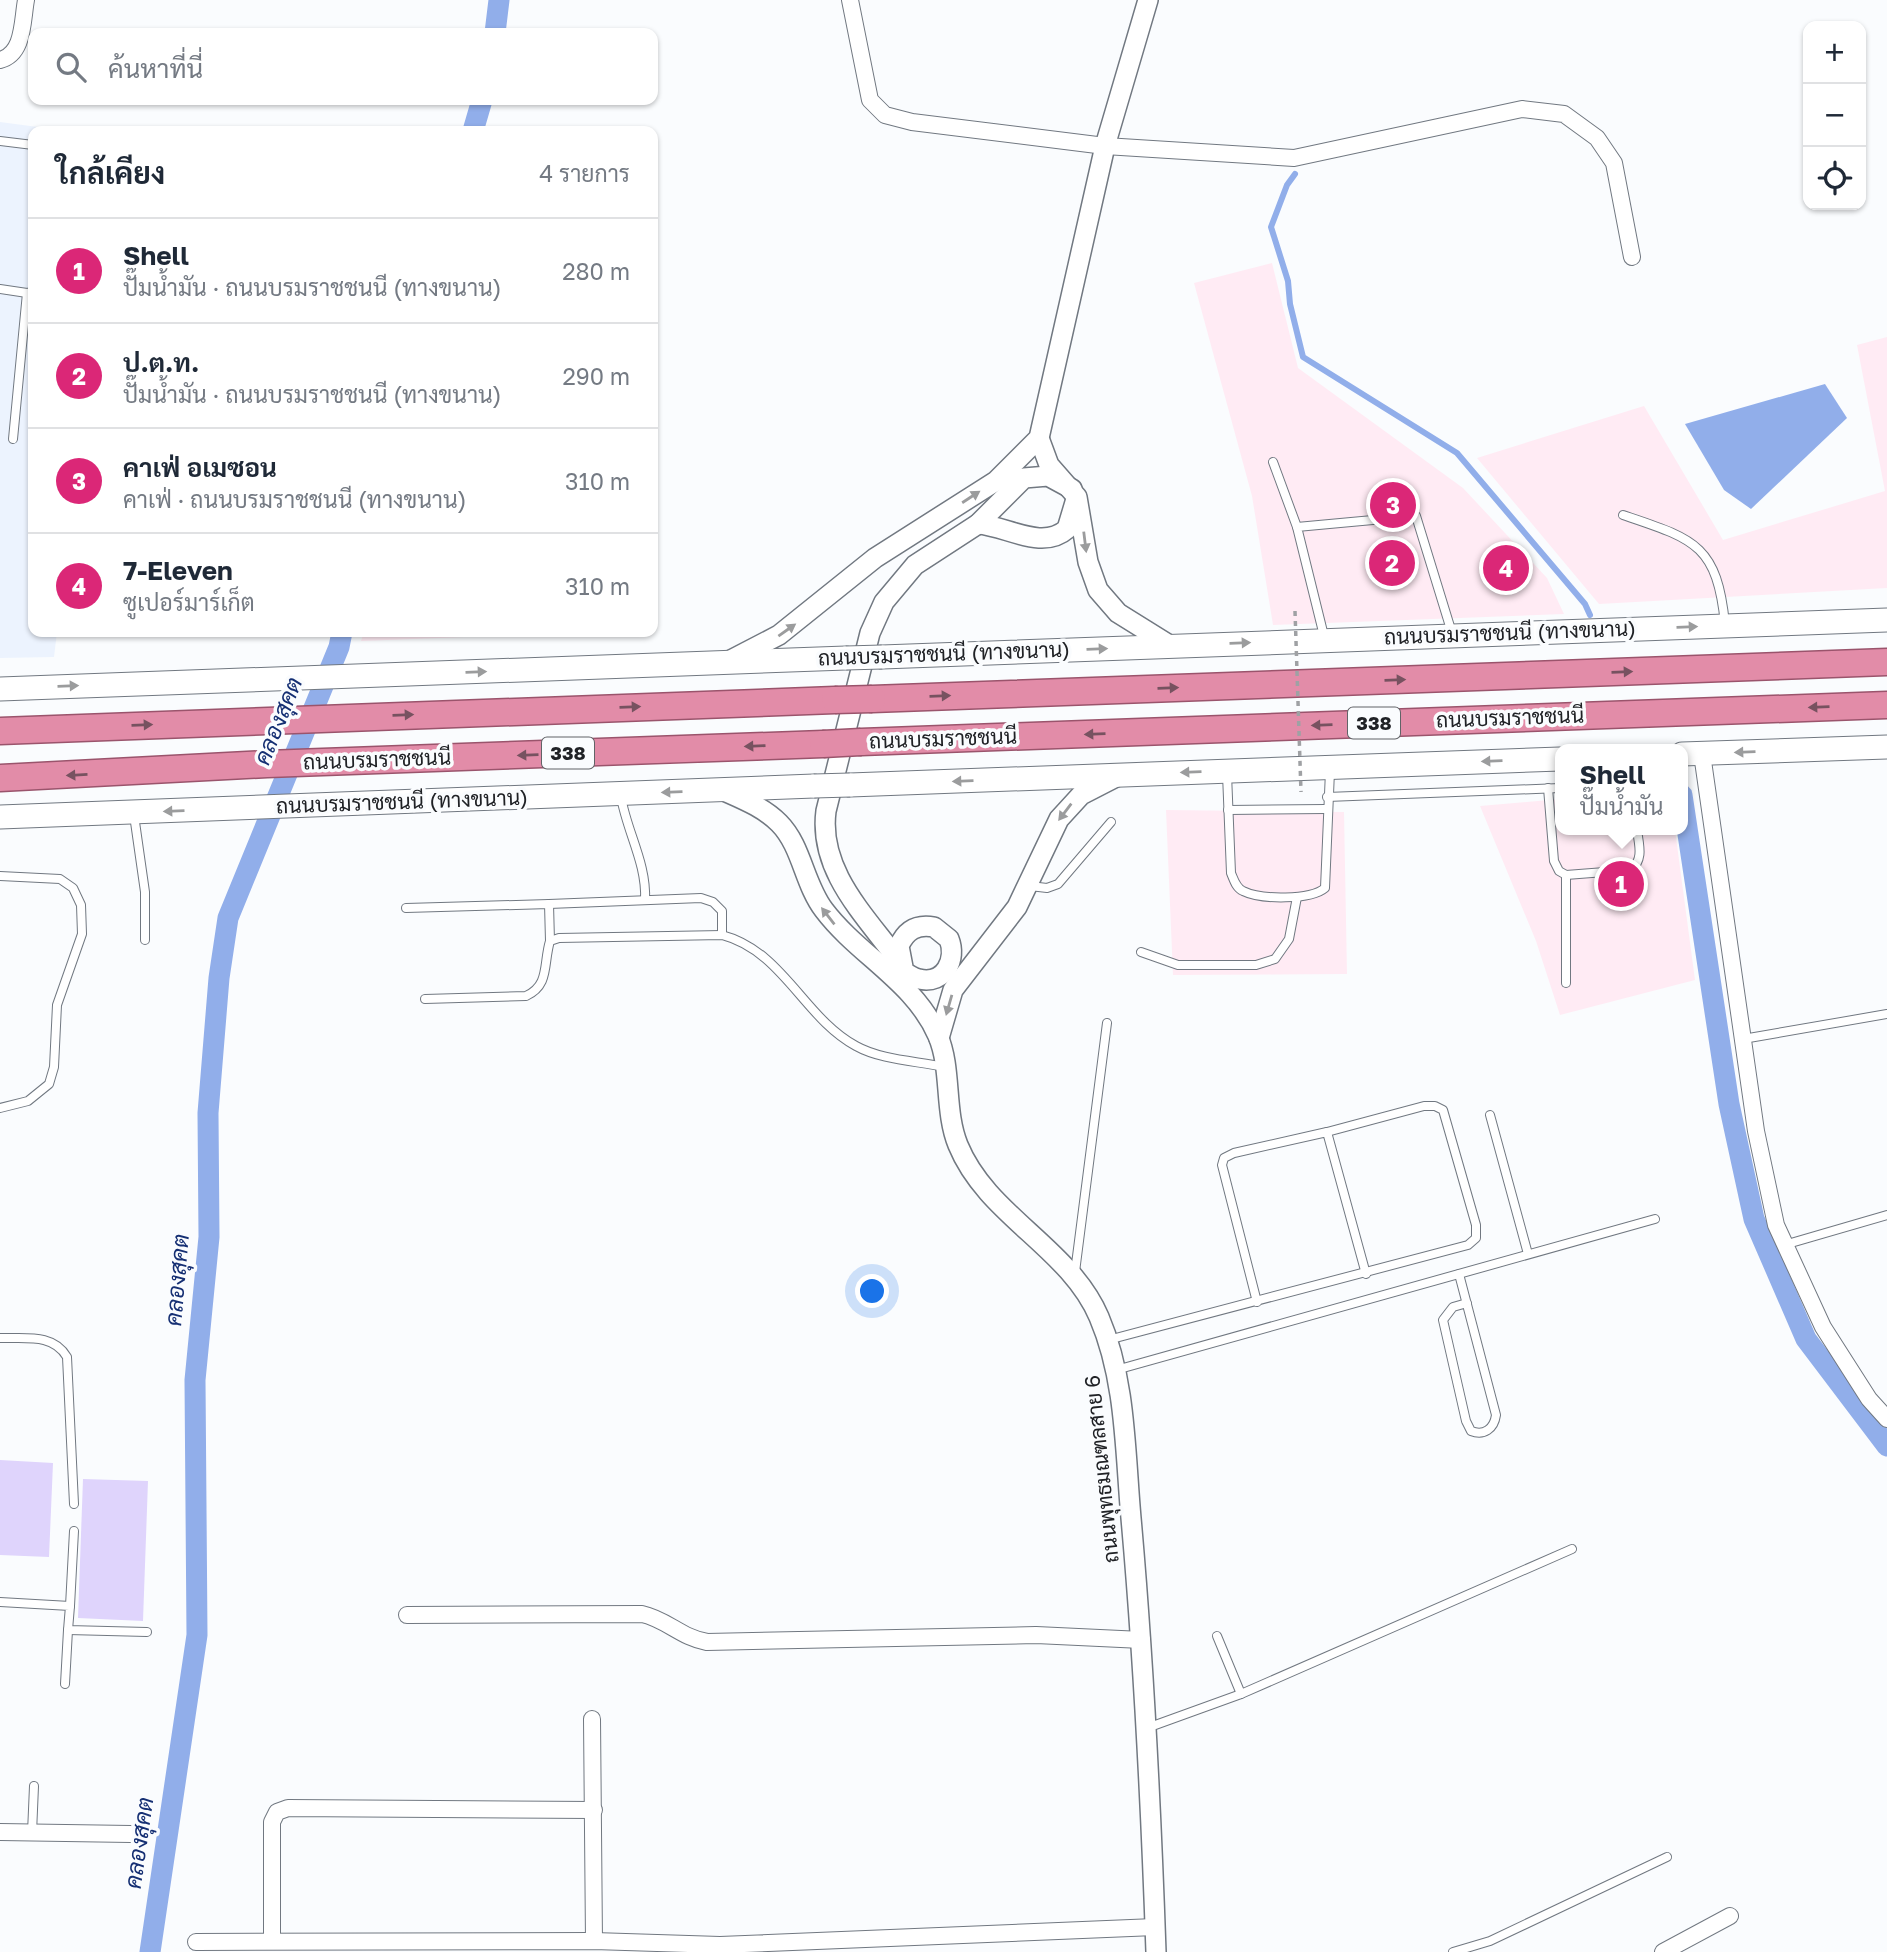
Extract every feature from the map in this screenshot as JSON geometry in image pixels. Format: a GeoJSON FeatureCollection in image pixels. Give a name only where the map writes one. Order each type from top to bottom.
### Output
{"type":"FeatureCollection","features":[{"type":"Feature","properties":{"kind":"highway"},"geometry":{"type":"LineString","coordinates":[[1818,665],[1887,656]]}},
{"type":"Feature","properties":{"kind":"highway","name":"ถนนบรมราชชนนี"},"geometry":{"type":"LineString","coordinates":[[0,731],[1887,662]]}},
{"type":"Feature","properties":{"kind":"highway","name":"ถนนบรมราชชนนี"},"geometry":{"type":"LineString","coordinates":[[0,778],[314,762],[1887,705]]}},
{"type":"Feature","properties":{"kind":"main road","name":"ถนนบรมราชชนนี (ทางขนาน)"},"geometry":{"type":"LineString","coordinates":[[0,688],[1887,620]]}},
{"type":"Feature","properties":{"kind":"main road"},"geometry":{"type":"LineString","coordinates":[[1692,754],[1887,747]]}},
{"type":"Feature","properties":{"kind":"main road","name":"ถนนบรมราชชนนี (ทางขนาน)"},"geometry":{"type":"LineString","coordinates":[[0,817],[1555,759]]}},
{"type":"Feature","properties":{"kind":"street"},"geometry":{"type":"LineString","coordinates":[[0,61],[11,57],[17,50],[26,0]]}},
{"type":"Feature","properties":{"kind":"street"},"geometry":{"type":"LineString","coordinates":[[850,0],[870,100],[885,115],[912,122],[1105,146],[1294,158],[1522,109],[1564,114],[1598,138],[1614,163],[1632,257]]}},
{"type":"Feature","properties":{"kind":"street"},"geometry":{"type":"LineString","coordinates":[[1148,0],[1105,146],[1039,438],[1044,455],[1074,493],[1088,562],[1098,590],[1118,613],[1171,646]]}},
{"type":"Feature","properties":{"kind":"street"},"geometry":{"type":"LineString","coordinates":[[996,481],[1039,438]]}},
{"type":"Feature","properties":{"kind":"street"},"geometry":{"type":"LineString","coordinates":[[727,663],[779,635],[875,558],[996,481],[1023,469],[1035,467],[1058,475]]}},
{"type":"Feature","properties":{"kind":"street"},"geometry":{"type":"LineString","coordinates":[[922,1005],[903,967],[834,872],[825,836],[826,811],[870,633],[884,602],[915,565],[978,524],[1024,478],[1048,476],[1074,493]]}},
{"type":"Feature","properties":{"kind":"street"},"geometry":{"type":"LineString","coordinates":[[978,524],[1004,527],[1032,538],[1053,537],[1067,529],[1074,493]]}},
{"type":"Feature","properties":{"kind":"street"},"geometry":{"type":"LineString","coordinates":[[1692,754],[1743,1038],[1764,1178],[1784,1245],[1823,1327],[1869,1399],[1887,1419]]}},
{"type":"Feature","properties":{"kind":"street","name":"ถนนพุทธมณฑลสาย 6"},"geometry":{"type":"LineString","coordinates":[[939,1038],[953,990],[1030,886],[1059,819],[1093,786],[1121,775]]}},
{"type":"Feature","properties":{"kind":"street","name":"ถนนพุทธมณฑลสาย 6"},"geometry":{"type":"LineString","coordinates":[[722,789],[769,813],[782,826],[792,839],[809,886],[821,906],[855,945],[922,1005],[939,1038],[949,1110],[958,1145],[975,1175],[999,1204],[1074,1275],[1097,1313],[1108,1340],[1116,1370],[1142,1640],[1156,1952]]}},
{"type":"Feature","properties":{"kind":"street"},"geometry":{"type":"LineString","coordinates":[[903,967],[899,946],[902,938],[916,927],[925,926],[934,927],[949,939],[952,948],[949,966]]}},
{"type":"Feature","properties":{"kind":"street"},"geometry":{"type":"LineString","coordinates":[[855,945],[903,967],[919,979],[928,979],[943,973],[949,966],[981,950]]}},
{"type":"Feature","properties":{"kind":"street"},"geometry":{"type":"LineString","coordinates":[[407,1615],[642,1614],[664,1621],[693,1640],[707,1642],[1037,1634],[1142,1640]]}},
{"type":"Feature","properties":{"kind":"street"},"geometry":{"type":"LineString","coordinates":[[592,1719],[594,1941]]}},
{"type":"Feature","properties":{"kind":"street"},"geometry":{"type":"LineString","coordinates":[[272,1941],[272,1822],[276,1812],[288,1808],[594,1810]]}},
{"type":"Feature","properties":{"kind":"street"},"geometry":{"type":"LineString","coordinates":[[0,1832],[131,1834]]}},
{"type":"Feature","properties":{"kind":"street"},"geometry":{"type":"LineString","coordinates":[[1663,1952],[1730,1916]]}},
{"type":"Feature","properties":{"kind":"street"},"geometry":{"type":"LineString","coordinates":[[196,1942],[594,1941],[720,1945],[1155,1927]]}},
{"type":"Feature","properties":{"kind":"lane"},"geometry":{"type":"LineString","coordinates":[[0,141],[28,144]]}},
{"type":"Feature","properties":{"kind":"lane"},"geometry":{"type":"LineString","coordinates":[[0,289],[28,292]]}},
{"type":"Feature","properties":{"kind":"lane"},"geometry":{"type":"LineString","coordinates":[[13,439],[28,309]]}},
{"type":"Feature","properties":{"kind":"lane"},"geometry":{"type":"LineString","coordinates":[[1273,462],[1297,527],[1325,640]]}},
{"type":"Feature","properties":{"kind":"lane"},"geometry":{"type":"LineString","coordinates":[[1623,515],[1675,533],[1695,546],[1707,559],[1721,587],[1725,625]]}},
{"type":"Feature","properties":{"kind":"lane"},"geometry":{"type":"LineString","coordinates":[[1297,527],[1416,516],[1453,635]]}},
{"type":"Feature","properties":{"kind":"lane"},"geometry":{"type":"LineString","coordinates":[[1227,771],[1231,873],[1236,884],[1243,891],[1297,897],[1318,894],[1325,888],[1326,809],[1330,767]]}},
{"type":"Feature","properties":{"kind":"lane"},"geometry":{"type":"LineString","coordinates":[[1327,797],[1555,788]]}},
{"type":"Feature","properties":{"kind":"lane"},"geometry":{"type":"LineString","coordinates":[[1548,789],[1554,861],[1559,871],[1566,875],[1631,870],[1638,864],[1640,854],[1638,835]]}},
{"type":"Feature","properties":{"kind":"lane"},"geometry":{"type":"LineString","coordinates":[[621,794],[626,826],[644,870],[645,900]]}},
{"type":"Feature","properties":{"kind":"lane"},"geometry":{"type":"LineString","coordinates":[[1228,810],[1326,809]]}},
{"type":"Feature","properties":{"kind":"lane"},"geometry":{"type":"LineString","coordinates":[[133,812],[145,892],[145,940]]}},
{"type":"Feature","properties":{"kind":"lane"},"geometry":{"type":"LineString","coordinates":[[1030,886],[1047,888],[1058,884],[1111,822]]}},
{"type":"Feature","properties":{"kind":"lane"},"geometry":{"type":"LineString","coordinates":[[1566,875],[1566,983]]}},
{"type":"Feature","properties":{"kind":"lane"},"geometry":{"type":"LineString","coordinates":[[0,876],[60,879],[73,888],[81,905],[82,934],[57,1005],[54,1067],[49,1084],[28,1101],[0,1108]]}},
{"type":"Feature","properties":{"kind":"lane"},"geometry":{"type":"LineString","coordinates":[[1141,952],[1178,965],[1256,965],[1275,959],[1289,939],[1297,897]]}},
{"type":"Feature","properties":{"kind":"lane"},"geometry":{"type":"LineString","coordinates":[[406,908],[701,898],[713,902],[722,911],[722,935]]}},
{"type":"Feature","properties":{"kind":"lane"},"geometry":{"type":"LineString","coordinates":[[425,999],[526,996],[538,990],[544,980],[550,942],[549,904]]}},
{"type":"Feature","properties":{"kind":"lane"},"geometry":{"type":"LineString","coordinates":[[550,942],[559,938],[722,935],[741,940],[761,953],[839,1034],[855,1046],[944,1067]]}},
{"type":"Feature","properties":{"kind":"lane"},"geometry":{"type":"LineString","coordinates":[[1743,1038],[1887,1014]]}},
{"type":"Feature","properties":{"kind":"lane"},"geometry":{"type":"LineString","coordinates":[[1074,1275],[1107,1023]]}},
{"type":"Feature","properties":{"kind":"lane"},"geometry":{"type":"LineString","coordinates":[[1108,1340],[1257,1302],[1366,1274],[1468,1245],[1476,1238],[1476,1225],[1443,1110],[1435,1106],[1424,1106],[1234,1153],[1224,1158],[1222,1165],[1226,1183],[1257,1302]]}},
{"type":"Feature","properties":{"kind":"lane"},"geometry":{"type":"LineString","coordinates":[[1490,1115],[1528,1254]]}},
{"type":"Feature","properties":{"kind":"lane"},"geometry":{"type":"LineString","coordinates":[[1327,1132],[1366,1274]]}},
{"type":"Feature","properties":{"kind":"lane"},"geometry":{"type":"LineString","coordinates":[[1784,1245],[1887,1215]]}},
{"type":"Feature","properties":{"kind":"lane"},"geometry":{"type":"LineString","coordinates":[[1116,1370],[1654,1219]]}},
{"type":"Feature","properties":{"kind":"lane"},"geometry":{"type":"LineString","coordinates":[[1459,1274],[1496,1415],[1494,1424],[1488,1431],[1478,1434],[1471,1431],[1466,1421],[1443,1320],[1447,1311],[1466,1303]]}},
{"type":"Feature","properties":{"kind":"lane"},"geometry":{"type":"LineString","coordinates":[[0,1338],[48,1340],[60,1345],[67,1357],[74,1504]]}},
{"type":"Feature","properties":{"kind":"lane"},"geometry":{"type":"LineString","coordinates":[[65,1684],[74,1531]]}},
{"type":"Feature","properties":{"kind":"lane"},"geometry":{"type":"LineString","coordinates":[[1147,1728],[1241,1694],[1572,1549]]}},
{"type":"Feature","properties":{"kind":"lane"},"geometry":{"type":"LineString","coordinates":[[0,1602],[70,1606]]}},
{"type":"Feature","properties":{"kind":"lane"},"geometry":{"type":"LineString","coordinates":[[68,1630],[147,1632]]}},
{"type":"Feature","properties":{"kind":"lane"},"geometry":{"type":"LineString","coordinates":[[1217,1636],[1241,1694]]}},
{"type":"Feature","properties":{"kind":"lane"},"geometry":{"type":"LineString","coordinates":[[33,1833],[34,1786]]}},
{"type":"Feature","properties":{"kind":"lane"},"geometry":{"type":"LineString","coordinates":[[1453,1952],[1490,1941],[1667,1857]]}},
{"type":"Feature","properties":{"kind":"path"},"geometry":{"type":"LineString","coordinates":[[1295,611],[1301,792]]}},
{"type":"Feature","properties":{"kind":"shaded area"},"geometry":{"type":"Polygon","coordinates":[[[0,122],[30,126],[28,126],[28,637],[56,637],[54,657],[0,658],[0,122]]]}},
{"type":"Feature","properties":{"kind":"shaded area"},"geometry":{"type":"Polygon","coordinates":[[[1272,263],[1298,368],[1463,488],[1547,578],[1564,614],[1273,625],[1252,496],[1194,283],[1272,263]]]}},
{"type":"Feature","properties":{"kind":"shaded area"},"geometry":{"type":"Polygon","coordinates":[[[1887,337],[1887,588],[1599,604],[1477,458],[1644,406],[1723,540],[1885,491],[1857,345],[1887,337]]]}},
{"type":"Feature","properties":{"kind":"shaded area"},"geometry":{"type":"Polygon","coordinates":[[[362,637],[466,637],[361,641],[362,637]]]}},
{"type":"Feature","properties":{"kind":"shaded area"},"geometry":{"type":"Polygon","coordinates":[[[1555,799],[1555,835],[1676,835],[1695,980],[1560,1015],[1536,941],[1480,806],[1555,799]]]}},
{"type":"Feature","properties":{"kind":"shaded area"},"geometry":{"type":"Polygon","coordinates":[[[1166,810],[1344,812],[1347,974],[1173,975],[1166,810]]]}},
{"type":"Feature","properties":{"kind":"water"},"geometry":{"type":"Polygon","coordinates":[[[1825,384],[1847,418],[1751,509],[1724,490],[1685,424],[1825,384]]]}},
{"type":"Feature","properties":{"kind":"building"},"geometry":{"type":"Polygon","coordinates":[[[0,1460],[53,1463],[49,1557],[0,1555],[0,1460]]]}},
{"type":"Feature","properties":{"kind":"building"},"geometry":{"type":"Polygon","coordinates":[[[83,1479],[148,1481],[143,1621],[78,1618],[83,1479]]]}},
{"type":"Feature","properties":{"kind":"waterway","name":"คลองสุคต"},"geometry":{"type":"LineString","coordinates":[[496,28],[499,0]]}},
{"type":"Feature","properties":{"kind":"waterway","name":"คลองสุคต"},"geometry":{"type":"LineString","coordinates":[[474,126],[481,105]]}},
{"type":"Feature","properties":{"kind":"waterway"},"geometry":{"type":"LineString","coordinates":[[1295,174],[1287,185],[1271,227],[1288,281],[1290,304],[1303,357],[1457,453],[1585,604],[1590,615]]}},
{"type":"Feature","properties":{"kind":"waterway","name":"คลองสุคต"},"geometry":{"type":"LineString","coordinates":[[150,1952],[197,1635],[195,1380],[209,1237],[208,1113],[219,978],[228,918],[341,637]]}},
{"type":"Feature","properties":{"kind":"waterway"},"geometry":{"type":"LineString","coordinates":[[1688,834],[1729,1104],[1754,1219],[1806,1339],[1887,1446]]}},
{"type":"Feature","properties":{"kind":"place","name":"คาเฟ่ อเมซอน"},"geometry":{"type":"Point","coordinates":[1393,505]}},
{"type":"Feature","properties":{"kind":"place","name":"ป.ต.ท."},"geometry":{"type":"Point","coordinates":[1392,563]}},
{"type":"Feature","properties":{"kind":"place","name":"7-Eleven"},"geometry":{"type":"Point","coordinates":[1506,568]}},
{"type":"Feature","properties":{"kind":"place","name":"Shell"},"geometry":{"type":"Point","coordinates":[1621,884]}}]}
